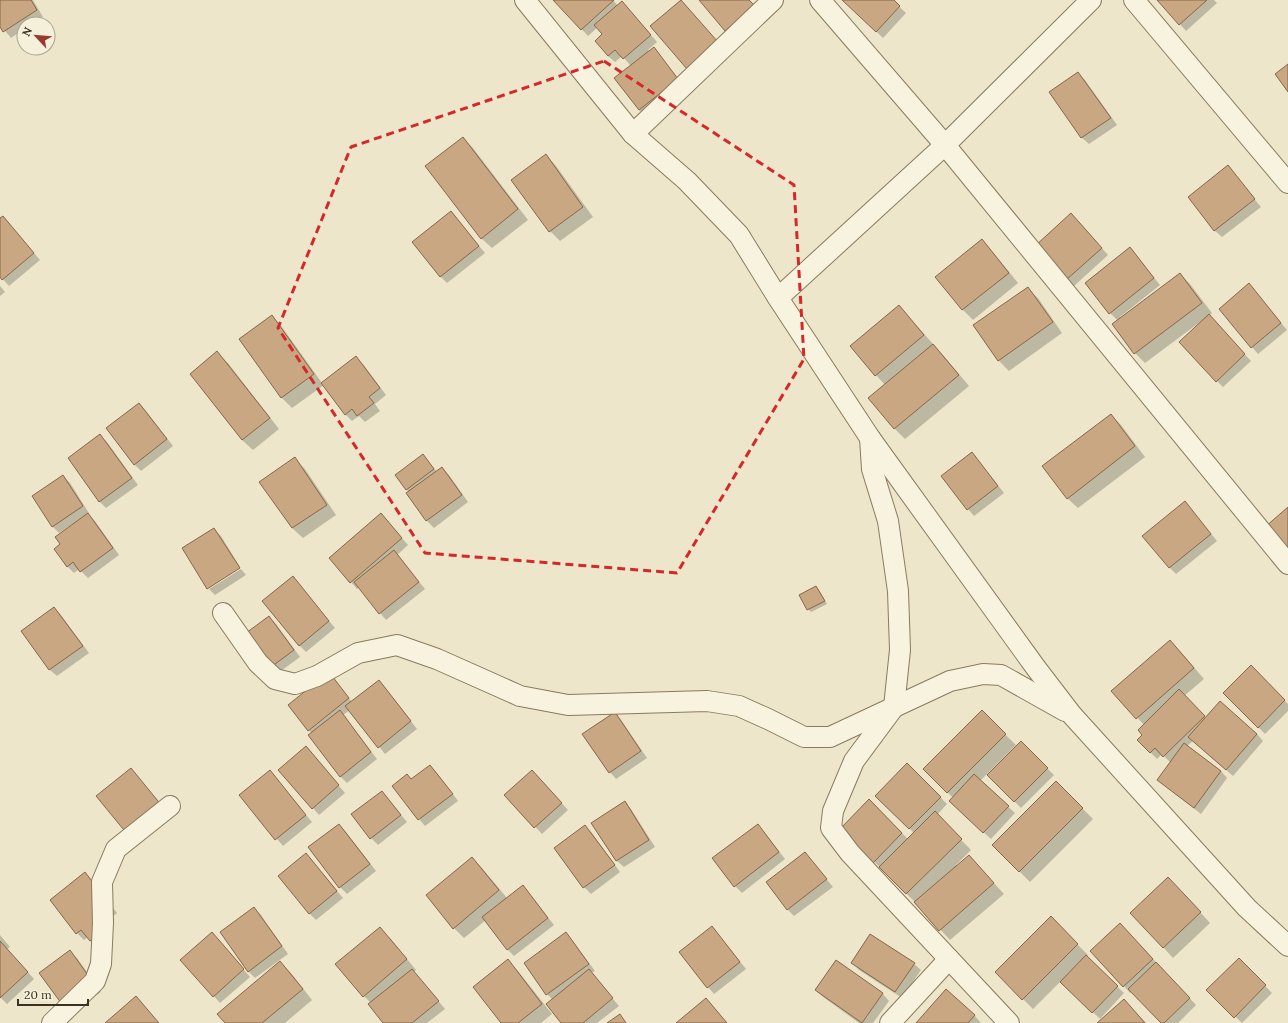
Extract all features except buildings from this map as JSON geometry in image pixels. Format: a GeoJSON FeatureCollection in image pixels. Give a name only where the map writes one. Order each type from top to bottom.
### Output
{"type":"FeatureCollection","features":[{"type":"Feature","properties":{"kind":"street"},"geometry":{"type":"LineString","coordinates":[[525,0],[633,134],[688,181],[739,235],[778,298],[870,438],[1072,715],[1247,908],[1288,946]]}},
{"type":"Feature","properties":{"kind":"street"},"geometry":{"type":"LineString","coordinates":[[633,134],[773,0]]}},
{"type":"Feature","properties":{"kind":"street"},"geometry":{"type":"LineString","coordinates":[[820,0],[945,145],[1288,564]]}},
{"type":"Feature","properties":{"kind":"street"},"geometry":{"type":"LineString","coordinates":[[778,298],[945,145],[1091,0]]}},
{"type":"Feature","properties":{"kind":"street"},"geometry":{"type":"LineString","coordinates":[[1134,0],[1288,183]]}},
{"type":"Feature","properties":{"kind":"street"},"geometry":{"type":"LineString","coordinates":[[870,438],[872,469],[888,521],[898,591],[900,650],[894,707],[854,761],[833,811],[831,828],[850,853],[1009,1023]]}},
{"type":"Feature","properties":{"kind":"street"},"geometry":{"type":"LineString","coordinates":[[223,612],[258,663],[275,679],[295,684],[317,676],[358,653],[397,645],[438,659],[520,696],[568,705],[707,701],[739,706],[768,718],[804,737],[830,737],[950,681],[983,674],[1001,675],[1072,715]]}},
{"type":"Feature","properties":{"kind":"street"},"geometry":{"type":"LineString","coordinates":[[52,1023],[95,981],[101,964],[102,882],[116,849],[170,806]]}},
{"type":"Feature","properties":{"kind":"street"},"geometry":{"type":"LineString","coordinates":[[890,1023],[949,959]]}},
{"type":"Feature","properties":{"kind":"highlighted area"},"geometry":{"type":"Polygon","coordinates":[[[604,61],[794,185],[804,359],[677,573],[425,553],[278,328],[351,147],[604,61]]]}}]}
